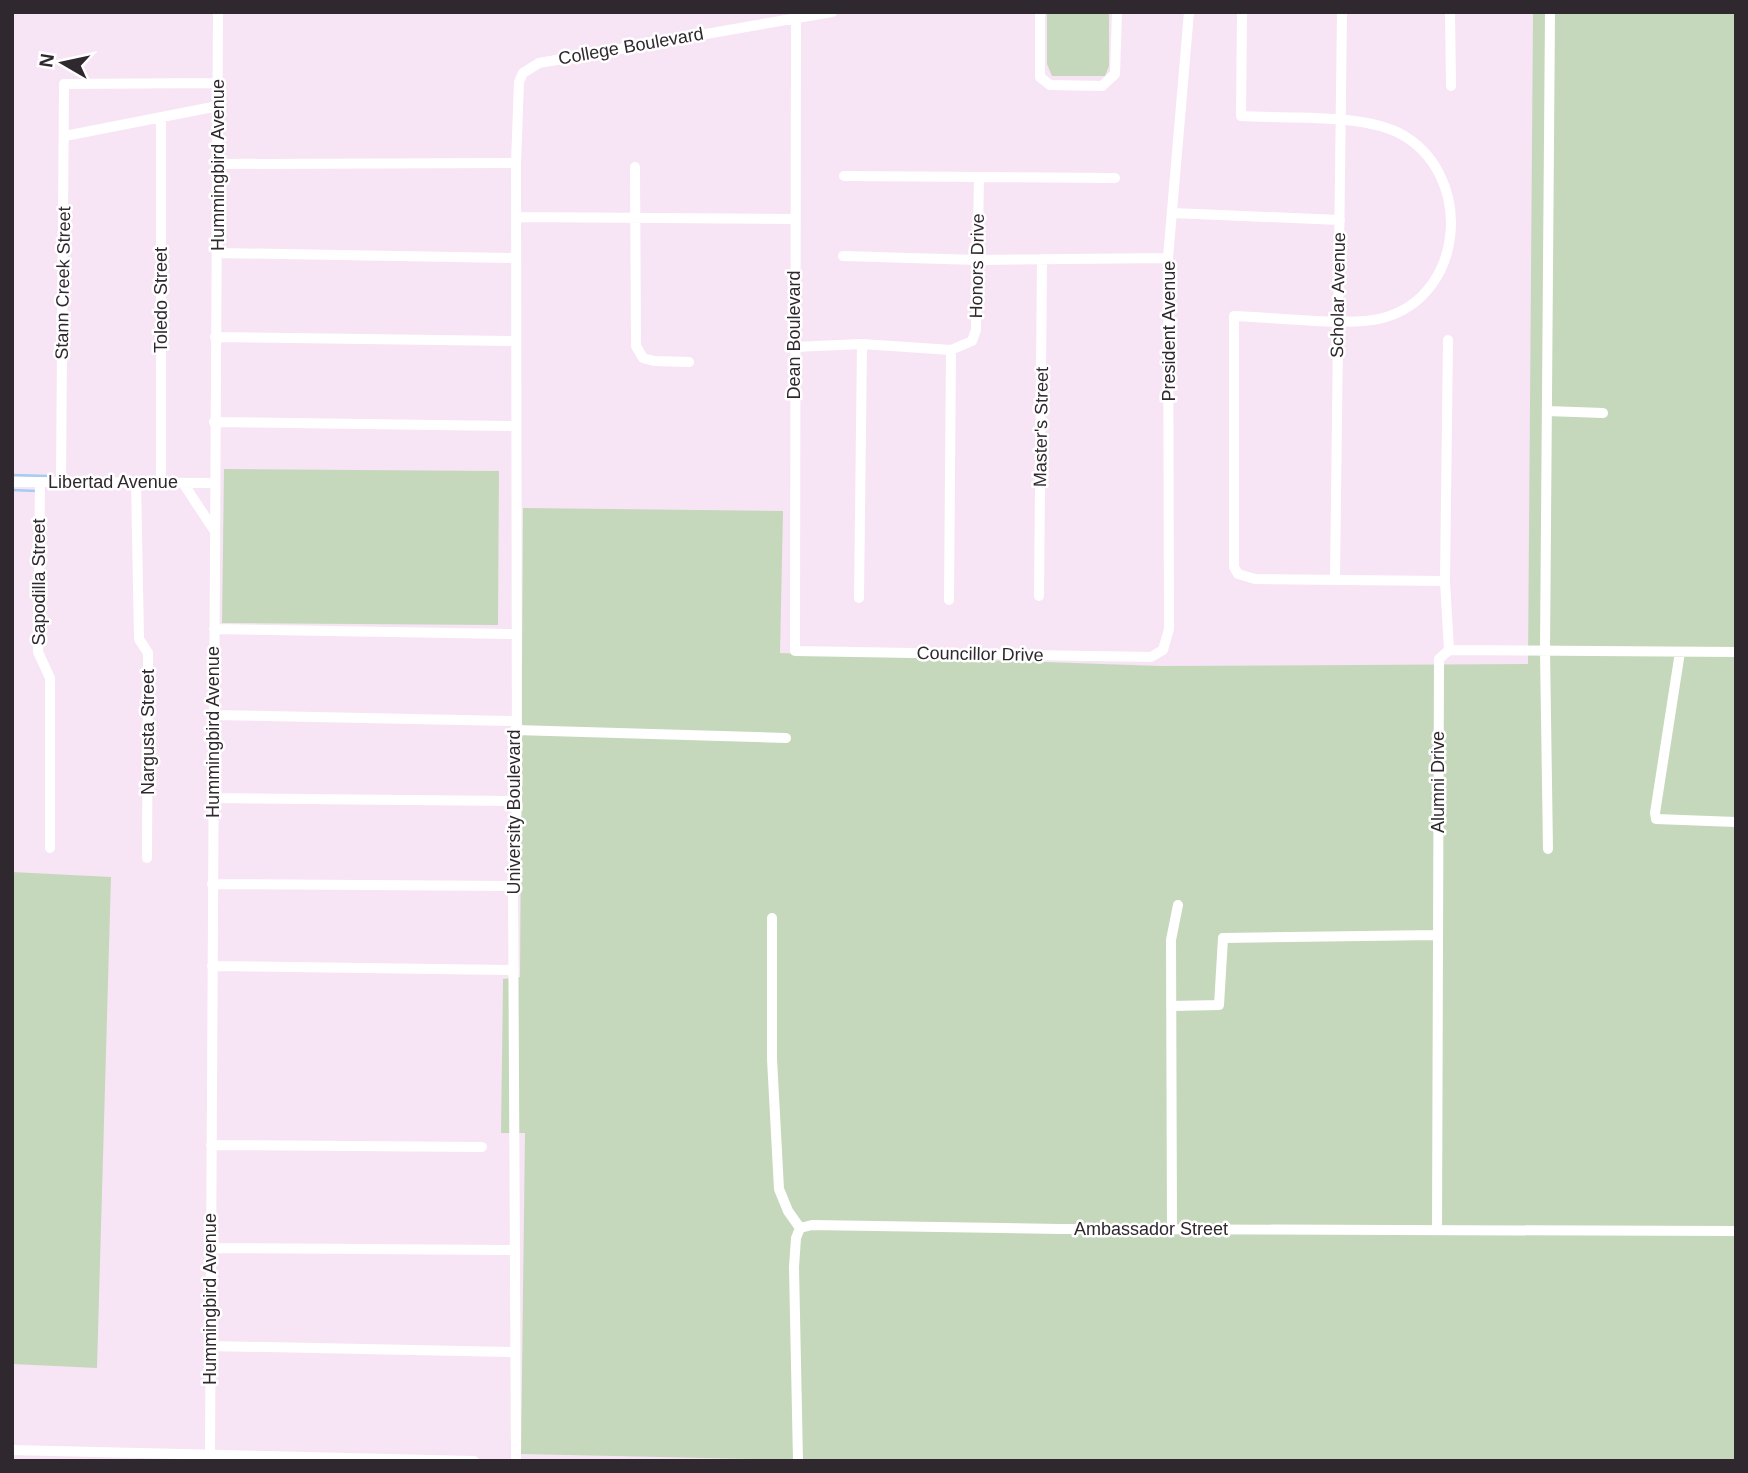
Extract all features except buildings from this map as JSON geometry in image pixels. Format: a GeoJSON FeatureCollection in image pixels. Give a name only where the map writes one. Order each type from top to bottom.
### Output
{"type":"FeatureCollection","features":[{"type":"Feature","properties":{"kind":"street","name":"Hummingbird Avenue"},"geometry":{"type":"LineString","coordinates":[[210,1452],[218,12]]}},
{"type":"Feature","properties":{"kind":"street","name":"College Boulevard"},"geometry":{"type":"LineString","coordinates":[[516,163],[519,82],[530,67],[629,45],[832,12]]}},
{"type":"Feature","properties":{"kind":"street"},"geometry":{"type":"LineString","coordinates":[[1040,12],[1040,77],[1050,85],[1102,86],[1115,74],[1117,12]]}},
{"type":"Feature","properties":{"kind":"street","name":"President Avenue"},"geometry":{"type":"LineString","coordinates":[[1163,650],[1169,629],[1168,258],[1189,12]]}},
{"type":"Feature","properties":{"kind":"street"},"geometry":{"type":"LineString","coordinates":[[1242,12],[1241,116],[1340,121],[1385,128],[1414,143],[1437,169],[1451,202],[1452,236],[1444,262],[1430,285],[1415,300],[1384,318],[1338,320],[1234,316],[1232,557],[1238,574],[1255,579],[1445,581]]}},
{"type":"Feature","properties":{"kind":"street","name":"Scholar Avenue"},"geometry":{"type":"LineString","coordinates":[[1335,579],[1342,12]]}},
{"type":"Feature","properties":{"kind":"street"},"geometry":{"type":"LineString","coordinates":[[1450,12],[1451,86]]}},
{"type":"Feature","properties":{"kind":"street"},"geometry":{"type":"LineString","coordinates":[[1548,849],[1545,651],[1550,12]]}},
{"type":"Feature","properties":{"kind":"street","name":"Dean Boulevard"},"geometry":{"type":"LineString","coordinates":[[795,651],[796,19]]}},
{"type":"Feature","properties":{"kind":"street","name":"Stann Creek Street"},"geometry":{"type":"LineString","coordinates":[[61,482],[64,84],[218,83]]}},
{"type":"Feature","properties":{"kind":"street"},"geometry":{"type":"LineString","coordinates":[[65,136],[218,106]]}},
{"type":"Feature","properties":{"kind":"street","name":"Toledo Street"},"geometry":{"type":"LineString","coordinates":[[161,118],[161,483]]}},
{"type":"Feature","properties":{"kind":"street"},"geometry":{"type":"LineString","coordinates":[[218,164],[516,163]]}},
{"type":"Feature","properties":{"kind":"street","name":"University Boulevard"},"geometry":{"type":"LineString","coordinates":[[516,163],[517,801],[513,886],[513,1352],[516,1461]]}},
{"type":"Feature","properties":{"kind":"street"},"geometry":{"type":"LineString","coordinates":[[635,167],[636,346],[643,358],[689,362]]}},
{"type":"Feature","properties":{"kind":"street"},"geometry":{"type":"LineString","coordinates":[[844,176],[1115,178]]}},
{"type":"Feature","properties":{"kind":"street","name":"Honors Drive"},"geometry":{"type":"LineString","coordinates":[[951,350],[972,341],[976,330],[979,178]]}},
{"type":"Feature","properties":{"kind":"street"},"geometry":{"type":"LineString","coordinates":[[1172,213],[1340,220]]}},
{"type":"Feature","properties":{"kind":"street"},"geometry":{"type":"LineString","coordinates":[[516,218],[794,219]]}},
{"type":"Feature","properties":{"kind":"street"},"geometry":{"type":"LineString","coordinates":[[218,253],[516,258]]}},
{"type":"Feature","properties":{"kind":"street"},"geometry":{"type":"LineString","coordinates":[[843,256],[978,260],[1168,258]]}},
{"type":"Feature","properties":{"kind":"street","name":"Master's Street"},"geometry":{"type":"LineString","coordinates":[[1039,596],[1042,259]]}},
{"type":"Feature","properties":{"kind":"street"},"geometry":{"type":"LineString","coordinates":[[215,337],[516,341]]}},
{"type":"Feature","properties":{"kind":"street","name":"Alumni Drive"},"geometry":{"type":"LineString","coordinates":[[1437,1230],[1439,659],[1449,650],[1445,581],[1448,340]]}},
{"type":"Feature","properties":{"kind":"street"},"geometry":{"type":"LineString","coordinates":[[794,347],[862,344],[951,350],[949,600]]}},
{"type":"Feature","properties":{"kind":"street"},"geometry":{"type":"LineString","coordinates":[[859,598],[862,344]]}},
{"type":"Feature","properties":{"kind":"street"},"geometry":{"type":"LineString","coordinates":[[1547,411],[1602,413]]}},
{"type":"Feature","properties":{"kind":"street"},"geometry":{"type":"LineString","coordinates":[[214,422],[516,426]]}},
{"type":"Feature","properties":{"kind":"street","name":"Libertad Avenue"},"geometry":{"type":"LineString","coordinates":[[12,482],[214,483]]}},
{"type":"Feature","properties":{"kind":"street","name":"Sapodilla Street"},"geometry":{"type":"LineString","coordinates":[[40,482],[38,652],[50,678],[50,848]]}},
{"type":"Feature","properties":{"kind":"street","name":"Nargusta Street"},"geometry":{"type":"LineString","coordinates":[[136,482],[139,639],[148,653],[147,858]]}},
{"type":"Feature","properties":{"kind":"street"},"geometry":{"type":"LineString","coordinates":[[183,483],[214,530]]}},
{"type":"Feature","properties":{"kind":"street"},"geometry":{"type":"LineString","coordinates":[[214,629],[515,634]]}},
{"type":"Feature","properties":{"kind":"street","name":"Councillor Drive"},"geometry":{"type":"LineString","coordinates":[[795,651],[1151,657],[1163,650]]}},
{"type":"Feature","properties":{"kind":"street"},"geometry":{"type":"LineString","coordinates":[[1449,650],[1736,652]]}},
{"type":"Feature","properties":{"kind":"street"},"geometry":{"type":"LineString","coordinates":[[1680,652],[1655,813],[1657,819],[1736,822]]}},
{"type":"Feature","properties":{"kind":"street"},"geometry":{"type":"LineString","coordinates":[[213,715],[515,725],[786,738]]}},
{"type":"Feature","properties":{"kind":"street"},"geometry":{"type":"LineString","coordinates":[[213,798],[517,801]]}},
{"type":"Feature","properties":{"kind":"street"},"geometry":{"type":"LineString","coordinates":[[212,884],[513,886]]}},
{"type":"Feature","properties":{"kind":"street"},"geometry":{"type":"LineString","coordinates":[[1172,1229],[1171,940],[1178,905]]}},
{"type":"Feature","properties":{"kind":"street"},"geometry":{"type":"LineString","coordinates":[[772,918],[772,1059],[778,1179],[788,1211],[800,1228],[796,1238],[794,1267],[798,1461]]}},
{"type":"Feature","properties":{"kind":"street"},"geometry":{"type":"LineString","coordinates":[[1171,1006],[1219,1005],[1223,938],[1437,935]]}},
{"type":"Feature","properties":{"kind":"street"},"geometry":{"type":"LineString","coordinates":[[212,966],[514,970]]}},
{"type":"Feature","properties":{"kind":"street"},"geometry":{"type":"LineString","coordinates":[[211,1145],[482,1147]]}},
{"type":"Feature","properties":{"kind":"street","name":"Ambassador Street"},"geometry":{"type":"LineString","coordinates":[[800,1228],[827,1223],[1172,1229],[1736,1231]]}},
{"type":"Feature","properties":{"kind":"street"},"geometry":{"type":"LineString","coordinates":[[211,1248],[515,1250]]}},
{"type":"Feature","properties":{"kind":"street"},"geometry":{"type":"LineString","coordinates":[[210,1346],[513,1352]]}},
{"type":"Feature","properties":{"kind":"street"},"geometry":{"type":"LineString","coordinates":[[12,1450],[31,1455],[210,1452],[474,1461]]}},
{"type":"Feature","properties":{"kind":"green space"},"geometry":{"type":"Polygon","coordinates":[[[1047,12],[1109,12],[1109,66],[1105,76],[1052,76],[1047,64],[1047,12]]]}},
{"type":"Feature","properties":{"kind":"green space"},"geometry":{"type":"Polygon","coordinates":[[[1533,12],[1736,12],[1736,1461],[849,1461],[521,1454],[525,1133],[501,1133],[503,979],[520,977],[523,508],[783,511],[780,653],[1160,666],[1528,664],[1533,12]]]}},
{"type":"Feature","properties":{"kind":"green space"},"geometry":{"type":"Polygon","coordinates":[[[224,469],[499,471],[498,625],[222,623],[224,469]]]}},
{"type":"Feature","properties":{"kind":"green space"},"geometry":{"type":"Polygon","coordinates":[[[12,872],[111,877],[97,1368],[12,1364],[12,872]]]}},
{"type":"Feature","properties":{"kind":"waterway"},"geometry":{"type":"LineString","coordinates":[[12,475],[48,476]]}},
{"type":"Feature","properties":{"kind":"waterway"},"geometry":{"type":"LineString","coordinates":[[12,490],[37,491]]}}]}
